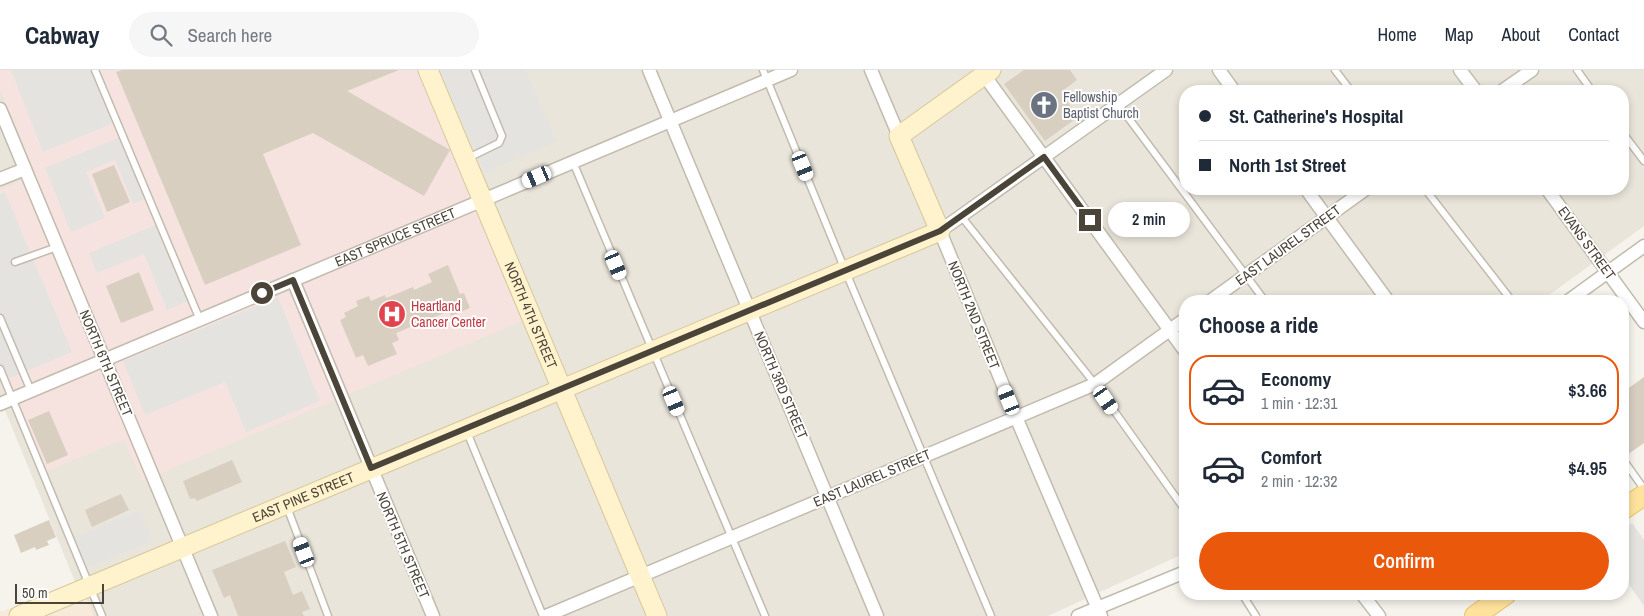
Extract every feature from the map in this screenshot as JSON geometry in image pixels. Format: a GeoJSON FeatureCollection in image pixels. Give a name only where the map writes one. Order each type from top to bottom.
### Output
{"type":"FeatureCollection","features":[{"type":"Feature","properties":{"kind":"main road"},"geometry":{"type":"LineString","coordinates":[[1629,505],[1644,495]]}},
{"type":"Feature","properties":{"kind":"street","name":"NORTH 4TH STREET"},"geometry":{"type":"LineString","coordinates":[[428,70],[657,616]]}},
{"type":"Feature","properties":{"kind":"street","name":"NORTH 3RD STREET"},"geometry":{"type":"LineString","coordinates":[[649,70],[878,616]]}},
{"type":"Feature","properties":{"kind":"street","name":"EAST SPRUCE STREET"},"geometry":{"type":"LineString","coordinates":[[0,404],[670,121],[765,75],[791,70]]}},
{"type":"Feature","properties":{"kind":"street","name":"NORTH 2ND STREET"},"geometry":{"type":"LineString","coordinates":[[871,70],[1099,612]]}},
{"type":"Feature","properties":{"kind":"street","name":"EAST PINE STREET"},"geometry":{"type":"LineString","coordinates":[[19,616],[940,231],[1166,70]]}},
{"type":"Feature","properties":{"kind":"street"},"geometry":{"type":"LineString","coordinates":[[1219,70],[1230,85]]}},
{"type":"Feature","properties":{"kind":"street"},"geometry":{"type":"LineString","coordinates":[[1460,70],[1471,85]]}},
{"type":"Feature","properties":{"kind":"street"},"geometry":{"type":"LineString","coordinates":[[1511,85],[1532,70]]}},
{"type":"Feature","properties":{"kind":"street"},"geometry":{"type":"LineString","coordinates":[[899,136],[986,72],[1044,157],[1179,343]]}},
{"type":"Feature","properties":{"kind":"street","name":"NORTH 6TH STREET"},"geometry":{"type":"LineString","coordinates":[[0,110],[211,616]]}},
{"type":"Feature","properties":{"kind":"street"},"geometry":{"type":"LineString","coordinates":[[0,179],[25,169]]}},
{"type":"Feature","properties":{"kind":"street"},"geometry":{"type":"LineString","coordinates":[[1310,195],[1384,295]]}},
{"type":"Feature","properties":{"kind":"street","name":"EAST LAUREL STREET"},"geometry":{"type":"LineString","coordinates":[[1218,295],[1358,195]]}},
{"type":"Feature","properties":{"kind":"street","name":"EVANS STREET"},"geometry":{"type":"LineString","coordinates":[[1551,195],[1625,295]]}},
{"type":"Feature","properties":{"kind":"street"},"geometry":{"type":"LineString","coordinates":[[1576,295],[1644,246]]}},
{"type":"Feature","properties":{"kind":"street","name":"NORTH 5TH STREET"},"geometry":{"type":"LineString","coordinates":[[293,280],[433,616]]}},
{"type":"Feature","properties":{"kind":"street","name":"EVANS STREET"},"geometry":{"type":"LineString","coordinates":[[1629,301],[1644,322]]}},
{"type":"Feature","properties":{"kind":"street","name":"EAST LAUREL STREET"},"geometry":{"type":"LineString","coordinates":[[545,616],[1095,384],[1179,323]]}},
{"type":"Feature","properties":{"kind":"street"},"geometry":{"type":"LineString","coordinates":[[1078,616],[1099,612],[1179,575]]}},
{"type":"Feature","properties":{"kind":"street"},"geometry":{"type":"LineString","coordinates":[[1367,600],[1379,616]]}},
{"type":"Feature","properties":{"kind":"lane"},"geometry":{"type":"LineString","coordinates":[[94,70],[200,320]]}},
{"type":"Feature","properties":{"kind":"lane"},"geometry":{"type":"LineString","coordinates":[[466,159],[499,143],[502,136],[475,70]]}},
{"type":"Feature","properties":{"kind":"lane"},"geometry":{"type":"LineString","coordinates":[[1335,70],[1346,85]]}},
{"type":"Feature","properties":{"kind":"lane"},"geometry":{"type":"LineString","coordinates":[[1577,70],[1588,85]]}},
{"type":"Feature","properties":{"kind":"lane"},"geometry":{"type":"LineString","coordinates":[[765,75],[991,616]]}},
{"type":"Feature","properties":{"kind":"lane"},"geometry":{"type":"LineString","coordinates":[[1118,104],[1179,185]]}},
{"type":"Feature","properties":{"kind":"lane"},"geometry":{"type":"LineString","coordinates":[[1629,141],[1644,161]]}},
{"type":"Feature","properties":{"kind":"lane"},"geometry":{"type":"LineString","coordinates":[[573,162],[765,616]]}},
{"type":"Feature","properties":{"kind":"lane"},"geometry":{"type":"LineString","coordinates":[[1186,195],[1261,295]]}},
{"type":"Feature","properties":{"kind":"lane"},"geometry":{"type":"LineString","coordinates":[[1430,195],[1507,295]]}},
{"type":"Feature","properties":{"kind":"lane"},"geometry":{"type":"LineString","coordinates":[[961,216],[1095,384],[1179,502]]}},
{"type":"Feature","properties":{"kind":"lane"},"geometry":{"type":"LineString","coordinates":[[15,262],[57,247]]}},
{"type":"Feature","properties":{"kind":"lane"},"geometry":{"type":"LineString","coordinates":[[0,318],[30,391]]}},
{"type":"Feature","properties":{"kind":"lane"},"geometry":{"type":"LineString","coordinates":[[0,369],[102,616]]}},
{"type":"Feature","properties":{"kind":"lane"},"geometry":{"type":"LineString","coordinates":[[465,428],[545,616]]}},
{"type":"Feature","properties":{"kind":"lane"},"geometry":{"type":"LineString","coordinates":[[1629,468],[1644,489]]}},
{"type":"Feature","properties":{"kind":"lane"},"geometry":{"type":"LineString","coordinates":[[285,504],[328,616]]}},
{"type":"Feature","properties":{"kind":"lane"},"geometry":{"type":"LineString","coordinates":[[1246,600],[1256,616]]}},
{"type":"Feature","properties":{"kind":"shaded area"},"geometry":{"type":"Polygon","coordinates":[[[0,70],[1644,70],[1644,226],[1549,295],[1179,295],[1179,556],[1048,616],[89,616],[0,398],[0,70]]]}},
{"type":"Feature","properties":{"kind":"shaded area"},"geometry":{"type":"Polygon","coordinates":[[[0,70],[420,70],[525,320],[142,481],[124,439],[40,474],[0,379],[0,190],[36,175],[0,89],[0,70]]]}},
{"type":"Feature","properties":{"kind":"shaded area"},"geometry":{"type":"Polygon","coordinates":[[[11,70],[93,70],[114,123],[43,152],[11,70]]]}},
{"type":"Feature","properties":{"kind":"shaded area"},"geometry":{"type":"Polygon","coordinates":[[[440,70],[525,70],[557,141],[485,173],[440,70]]]}},
{"type":"Feature","properties":{"kind":"shaded area"},"geometry":{"type":"Polygon","coordinates":[[[120,137],[145,199],[133,204],[115,160],[86,172],[105,218],[71,232],[45,168],[120,137]]]}},
{"type":"Feature","properties":{"kind":"shaded area"},"geometry":{"type":"Polygon","coordinates":[[[5,192],[72,352],[5,380],[0,369],[0,194],[5,192]]]}},
{"type":"Feature","properties":{"kind":"shaded area"},"geometry":{"type":"Polygon","coordinates":[[[156,225],[188,301],[167,310],[144,254],[97,273],[89,253],[156,225]]]}},
{"type":"Feature","properties":{"kind":"shaded area"},"geometry":{"type":"Polygon","coordinates":[[[278,297],[320,401],[246,432],[225,382],[145,415],[123,361],[278,297]]]}},
{"type":"Feature","properties":{"kind":"shaded area"},"geometry":{"type":"Polygon","coordinates":[[[140,510],[153,541],[83,569],[71,538],[140,510]]]}},
{"type":"Feature","properties":{"kind":"shaded area"},"geometry":{"type":"Polygon","coordinates":[[[1632,523],[1644,540],[1644,606],[1629,585],[1629,525],[1632,523]]]}},
{"type":"Feature","properties":{"kind":"shaded area"},"geometry":{"type":"Polygon","coordinates":[[[79,580],[94,616],[0,616],[0,610],[1,612],[79,580]]]}},
{"type":"Feature","properties":{"kind":"building"},"geometry":{"type":"Polygon","coordinates":[[[122,70],[399,70],[347,91],[450,150],[424,196],[313,133],[263,154],[301,245],[205,285],[116,72],[122,70]]]}},
{"type":"Feature","properties":{"kind":"building","name":"Fellowship Baptist Church"},"geometry":{"type":"Polygon","coordinates":[[[1024,70],[1070,70],[1077,80],[1061,92],[1078,117],[1045,141],[1004,84],[1024,70]]]}},
{"type":"Feature","properties":{"kind":"building"},"geometry":{"type":"Polygon","coordinates":[[[114,165],[130,202],[107,212],[92,174],[114,165]]]}},
{"type":"Feature","properties":{"kind":"building","name":"Heartland Cancer Center"},"geometry":{"type":"Polygon","coordinates":[[[448,265],[460,294],[464,293],[470,308],[451,316],[449,311],[396,333],[399,340],[392,343],[397,354],[368,366],[363,355],[356,358],[340,320],[346,317],[344,313],[358,306],[356,301],[369,296],[371,301],[385,295],[386,298],[413,287],[414,290],[432,282],[428,274],[448,265]]]}},
{"type":"Feature","properties":{"kind":"building"},"geometry":{"type":"Polygon","coordinates":[[[139,272],[154,310],[121,323],[106,286],[139,272]]]}},
{"type":"Feature","properties":{"kind":"building"},"geometry":{"type":"Polygon","coordinates":[[[1644,377],[1644,443],[1629,454],[1629,388],[1644,377]]]}},
{"type":"Feature","properties":{"kind":"building"},"geometry":{"type":"Polygon","coordinates":[[[49,411],[68,455],[47,464],[28,420],[49,411]]]}},
{"type":"Feature","properties":{"kind":"building"},"geometry":{"type":"Polygon","coordinates":[[[232,460],[242,482],[197,501],[195,498],[190,499],[183,481],[232,460]]]}},
{"type":"Feature","properties":{"kind":"building"},"geometry":{"type":"Polygon","coordinates":[[[121,494],[129,510],[92,527],[85,510],[121,494]]]}},
{"type":"Feature","properties":{"kind":"building"},"geometry":{"type":"Polygon","coordinates":[[[49,520],[56,537],[47,541],[49,545],[36,550],[35,547],[21,553],[14,535],[49,520]]]}},
{"type":"Feature","properties":{"kind":"building"},"geometry":{"type":"Polygon","coordinates":[[[285,541],[296,567],[284,572],[293,595],[302,591],[310,609],[302,612],[304,616],[238,616],[230,595],[224,598],[212,570],[285,541]]]}},
{"type":"Feature","properties":{"kind":"place","name":"Fellowship Baptist Church"},"geometry":{"type":"Point","coordinates":[1044,105]}},
{"type":"Feature","properties":{"kind":"place","name":"Heartland Cancer Center"},"geometry":{"type":"Point","coordinates":[392,314]}},
{"type":"Feature","properties":{"kind":"route"},"geometry":{"type":"LineString","coordinates":[[262,293],[293,280],[371,468],[940,231],[1044,157],[1090,220]]}}]}
